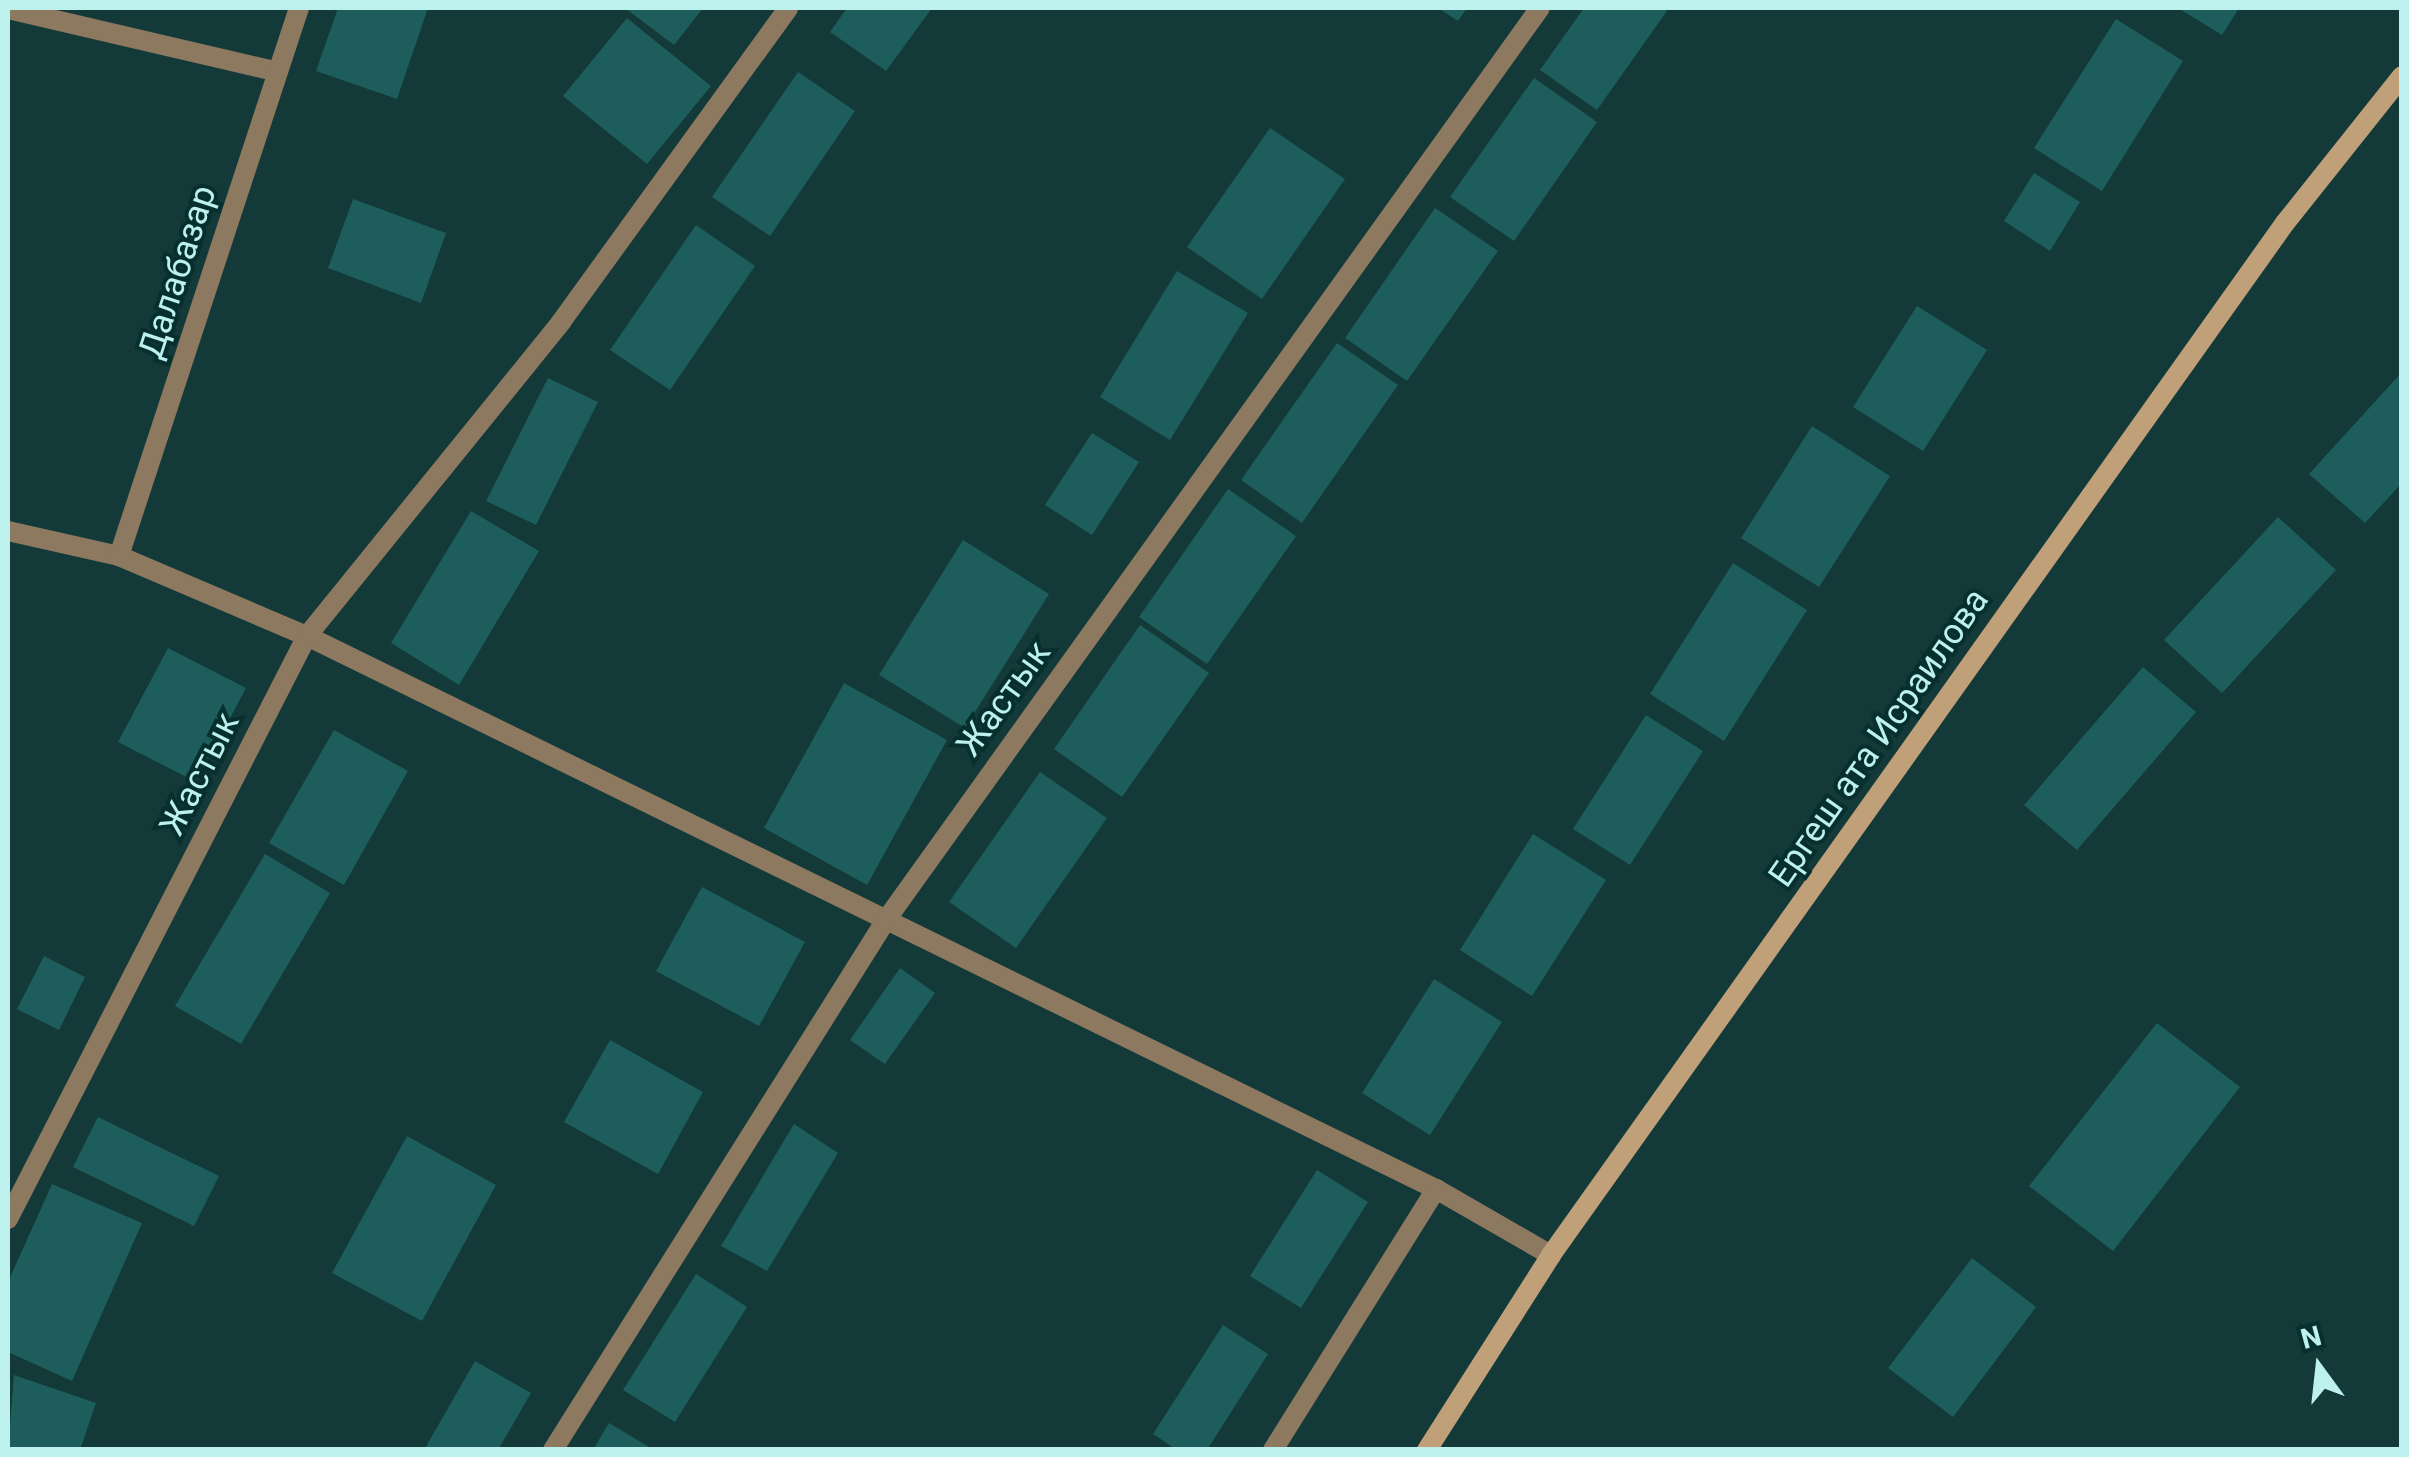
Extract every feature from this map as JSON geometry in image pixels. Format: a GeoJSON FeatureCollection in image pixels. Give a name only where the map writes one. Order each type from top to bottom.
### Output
{"type":"FeatureCollection","features":[{"type":"Feature","properties":{"kind":"main road","name":"Ергеш ата Исраилова"},"geometry":{"type":"LineString","coordinates":[[1426,1450],[1551,1255],[2285,224],[2402,76]]}},
{"type":"Feature","properties":{"kind":"street","name":"Далабазар"},"geometry":{"type":"LineString","coordinates":[[119,556],[299,8]]}},
{"type":"Feature","properties":{"kind":"street","name":"Жастык"},"geometry":{"type":"LineString","coordinates":[[8,1219],[307,636],[561,322],[788,8]]}},
{"type":"Feature","properties":{"kind":"street","name":"Жастык"},"geometry":{"type":"LineString","coordinates":[[553,1450],[886,920],[1540,8]]}},
{"type":"Feature","properties":{"kind":"street"},"geometry":{"type":"LineString","coordinates":[[8,9],[278,72]]}},
{"type":"Feature","properties":{"kind":"street"},"geometry":{"type":"LineString","coordinates":[[8,531],[119,556],[307,636],[1436,1189],[1551,1255]]}},
{"type":"Feature","properties":{"kind":"street"},"geometry":{"type":"LineString","coordinates":[[1273,1450],[1436,1189]]}},
{"type":"Feature","properties":{"kind":"building"},"geometry":{"type":"Polygon","coordinates":[[[338,8],[428,8],[397,99],[316,71],[338,8]]]}},
{"type":"Feature","properties":{"kind":"building"},"geometry":{"type":"Polygon","coordinates":[[[625,8],[703,8],[674,45],[625,8]]]}},
{"type":"Feature","properties":{"kind":"building"},"geometry":{"type":"Polygon","coordinates":[[[847,8],[932,8],[886,71],[830,32],[847,8]]]}},
{"type":"Feature","properties":{"kind":"building"},"geometry":{"type":"Polygon","coordinates":[[[1438,8],[1467,8],[1458,21],[1438,8]]]}},
{"type":"Feature","properties":{"kind":"building"},"geometry":{"type":"Polygon","coordinates":[[[1584,8],[1669,8],[1597,110],[1540,70],[1584,8]]]}},
{"type":"Feature","properties":{"kind":"building"},"geometry":{"type":"Polygon","coordinates":[[[2178,8],[2239,8],[2222,35],[2178,8]]]}},
{"type":"Feature","properties":{"kind":"building"},"geometry":{"type":"Polygon","coordinates":[[[627,18],[711,86],[647,164],[563,96],[627,18]]]}},
{"type":"Feature","properties":{"kind":"building"},"geometry":{"type":"Polygon","coordinates":[[[2116,19],[2183,61],[2102,191],[2034,148],[2116,19]]]}},
{"type":"Feature","properties":{"kind":"building"},"geometry":{"type":"Polygon","coordinates":[[[798,72],[855,111],[770,236],[712,197],[798,72]]]}},
{"type":"Feature","properties":{"kind":"building"},"geometry":{"type":"Polygon","coordinates":[[[1534,78],[1597,122],[1514,241],[1450,197],[1534,78]]]}},
{"type":"Feature","properties":{"kind":"building"},"geometry":{"type":"Polygon","coordinates":[[[1270,128],[1345,179],[1262,299],[1187,247],[1270,128]]]}},
{"type":"Feature","properties":{"kind":"building"},"geometry":{"type":"Polygon","coordinates":[[[2034,173],[2080,202],[2050,251],[2004,221],[2034,173]]]}},
{"type":"Feature","properties":{"kind":"building"},"geometry":{"type":"Polygon","coordinates":[[[353,199],[446,233],[421,303],[328,268],[353,199]]]}},
{"type":"Feature","properties":{"kind":"building"},"geometry":{"type":"Polygon","coordinates":[[[1435,208],[1498,251],[1407,381],[1345,338],[1435,208]]]}},
{"type":"Feature","properties":{"kind":"building"},"geometry":{"type":"Polygon","coordinates":[[[696,225],[755,266],[670,390],[610,350],[696,225]]]}},
{"type":"Feature","properties":{"kind":"building"},"geometry":{"type":"Polygon","coordinates":[[[1177,271],[1248,313],[1170,440],[1100,397],[1177,271]]]}},
{"type":"Feature","properties":{"kind":"building"},"geometry":{"type":"Polygon","coordinates":[[[1917,306],[1987,350],[1923,451],[1853,407],[1917,306]]]}},
{"type":"Feature","properties":{"kind":"building"},"geometry":{"type":"Polygon","coordinates":[[[1337,343],[1398,385],[1302,523],[1241,480],[1337,343]]]}},
{"type":"Feature","properties":{"kind":"building"},"geometry":{"type":"Polygon","coordinates":[[[2402,372],[2402,483],[2365,523],[2309,474],[2402,372]]]}},
{"type":"Feature","properties":{"kind":"building"},"geometry":{"type":"Polygon","coordinates":[[[548,378],[598,402],[536,525],[486,501],[548,378]]]}},
{"type":"Feature","properties":{"kind":"building"},"geometry":{"type":"Polygon","coordinates":[[[1812,426],[1890,476],[1819,587],[1741,538],[1812,426]]]}},
{"type":"Feature","properties":{"kind":"building"},"geometry":{"type":"Polygon","coordinates":[[[1092,433],[1139,462],[1092,535],[1045,505],[1092,433]]]}},
{"type":"Feature","properties":{"kind":"building"},"geometry":{"type":"Polygon","coordinates":[[[1228,489],[1296,536],[1207,664],[1139,617],[1228,489]]]}},
{"type":"Feature","properties":{"kind":"building"},"geometry":{"type":"Polygon","coordinates":[[[471,511],[539,551],[459,685],[391,643],[471,511]]]}},
{"type":"Feature","properties":{"kind":"building"},"geometry":{"type":"Polygon","coordinates":[[[2278,517],[2336,570],[2222,693],[2164,640],[2278,517]]]}},
{"type":"Feature","properties":{"kind":"building"},"geometry":{"type":"Polygon","coordinates":[[[963,540],[1049,594],[965,728],[879,675],[963,540]]]}},
{"type":"Feature","properties":{"kind":"building"},"geometry":{"type":"Polygon","coordinates":[[[1733,563],[1807,610],[1724,741],[1650,694],[1733,563]]]}},
{"type":"Feature","properties":{"kind":"building"},"geometry":{"type":"Polygon","coordinates":[[[1140,625],[1209,673],[1122,797],[1054,749],[1140,625]]]}},
{"type":"Feature","properties":{"kind":"building"},"geometry":{"type":"Polygon","coordinates":[[[168,648],[246,688],[196,782],[118,742],[168,648]]]}},
{"type":"Feature","properties":{"kind":"building"},"geometry":{"type":"Polygon","coordinates":[[[2143,667],[2196,712],[2077,850],[2024,805],[2143,667]]]}},
{"type":"Feature","properties":{"kind":"building"},"geometry":{"type":"Polygon","coordinates":[[[844,683],[947,740],[867,885],[764,828],[844,683]]]}},
{"type":"Feature","properties":{"kind":"building"},"geometry":{"type":"Polygon","coordinates":[[[1646,715],[1703,751],[1630,865],[1573,829],[1646,715]]]}},
{"type":"Feature","properties":{"kind":"building"},"geometry":{"type":"Polygon","coordinates":[[[334,730],[408,771],[344,885],[269,843],[334,730]]]}},
{"type":"Feature","properties":{"kind":"building"},"geometry":{"type":"Polygon","coordinates":[[[1040,772],[1107,818],[1016,948],[949,902],[1040,772]]]}},
{"type":"Feature","properties":{"kind":"building"},"geometry":{"type":"Polygon","coordinates":[[[1533,834],[1606,880],[1532,996],[1460,950],[1533,834]]]}},
{"type":"Feature","properties":{"kind":"building"},"geometry":{"type":"Polygon","coordinates":[[[265,854],[330,893],[241,1044],[175,1006],[265,854]]]}},
{"type":"Feature","properties":{"kind":"building"},"geometry":{"type":"Polygon","coordinates":[[[702,887],[805,942],[759,1026],[656,971],[702,887]]]}},
{"type":"Feature","properties":{"kind":"building"},"geometry":{"type":"Polygon","coordinates":[[[44,956],[85,977],[59,1030],[17,1009],[44,956]]]}},
{"type":"Feature","properties":{"kind":"building"},"geometry":{"type":"Polygon","coordinates":[[[900,968],[935,993],[885,1064],[850,1040],[900,968]]]}},
{"type":"Feature","properties":{"kind":"building"},"geometry":{"type":"Polygon","coordinates":[[[1434,979],[1502,1022],[1430,1135],[1362,1093],[1434,979]]]}},
{"type":"Feature","properties":{"kind":"building"},"geometry":{"type":"Polygon","coordinates":[[[2157,1023],[2240,1087],[2113,1251],[2029,1186],[2157,1023]]]}},
{"type":"Feature","properties":{"kind":"building"},"geometry":{"type":"Polygon","coordinates":[[[610,1040],[703,1092],[658,1174],[564,1122],[610,1040]]]}},
{"type":"Feature","properties":{"kind":"building"},"geometry":{"type":"Polygon","coordinates":[[[98,1117],[219,1176],[194,1226],[73,1167],[98,1117]]]}},
{"type":"Feature","properties":{"kind":"building"},"geometry":{"type":"Polygon","coordinates":[[[794,1124],[838,1153],[767,1271],[721,1246],[794,1124]]]}},
{"type":"Feature","properties":{"kind":"building"},"geometry":{"type":"Polygon","coordinates":[[[407,1136],[496,1185],[422,1321],[332,1273],[407,1136]]]}},
{"type":"Feature","properties":{"kind":"building"},"geometry":{"type":"Polygon","coordinates":[[[1317,1170],[1368,1202],[1301,1308],[1250,1276],[1317,1170]]]}},
{"type":"Feature","properties":{"kind":"building"},"geometry":{"type":"Polygon","coordinates":[[[52,1184],[142,1223],[72,1381],[8,1352],[8,1282],[52,1184]]]}},
{"type":"Feature","properties":{"kind":"building"},"geometry":{"type":"Polygon","coordinates":[[[1972,1258],[2036,1307],[1953,1417],[1888,1368],[1972,1258]]]}},
{"type":"Feature","properties":{"kind":"building"},"geometry":{"type":"Polygon","coordinates":[[[696,1274],[747,1307],[675,1422],[623,1390],[696,1274]]]}},
{"type":"Feature","properties":{"kind":"building"},"geometry":{"type":"Polygon","coordinates":[[[1223,1325],[1268,1354],[1207,1450],[1177,1450],[1153,1434],[1223,1325]]]}},
{"type":"Feature","properties":{"kind":"building"},"geometry":{"type":"Polygon","coordinates":[[[475,1361],[531,1393],[498,1450],[424,1450],[475,1361]]]}},
{"type":"Feature","properties":{"kind":"building"},"geometry":{"type":"Polygon","coordinates":[[[14,1375],[96,1403],[80,1450],[8,1450],[14,1375]]]}},
{"type":"Feature","properties":{"kind":"building"},"geometry":{"type":"Polygon","coordinates":[[[609,1423],[654,1450],[593,1450],[609,1423]]]}}]}
